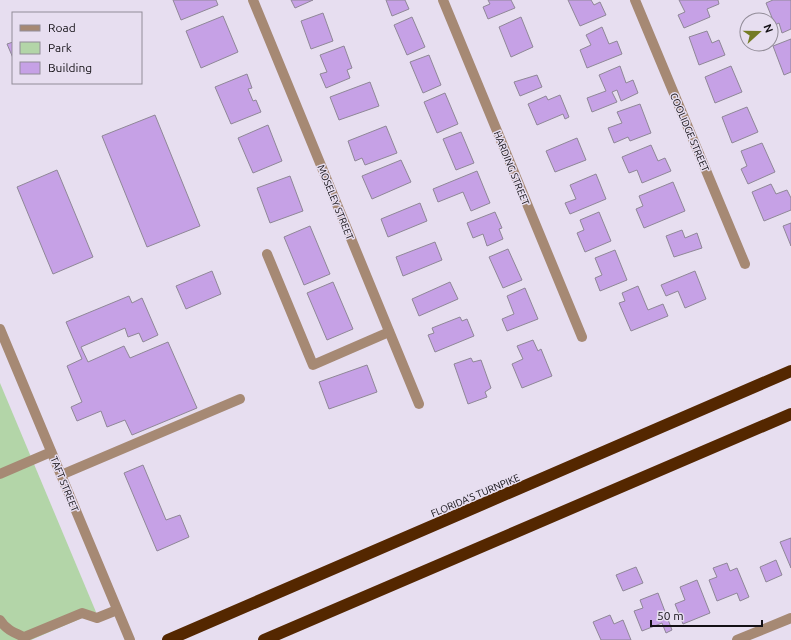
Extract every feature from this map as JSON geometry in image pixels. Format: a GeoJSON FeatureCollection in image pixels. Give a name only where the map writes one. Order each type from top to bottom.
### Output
{"type":"FeatureCollection","features":[{"type":"Feature","properties":{"kind":"highway","name":"FLORIDA'S TURNPIKE"},"geometry":{"type":"LineString","coordinates":[[168,640],[791,371]]}},
{"type":"Feature","properties":{"kind":"highway"},"geometry":{"type":"LineString","coordinates":[[264,640],[791,414]]}},
{"type":"Feature","properties":{"kind":"street","name":"MOSELEY STREET"},"geometry":{"type":"LineString","coordinates":[[253,0],[419,404]]}},
{"type":"Feature","properties":{"kind":"street","name":"HARDING STREET"},"geometry":{"type":"LineString","coordinates":[[443,0],[582,337]]}},
{"type":"Feature","properties":{"kind":"street","name":"COOLIDGE STREET"},"geometry":{"type":"LineString","coordinates":[[635,0],[745,264]]}},
{"type":"Feature","properties":{"kind":"street"},"geometry":{"type":"LineString","coordinates":[[267,254],[313,365],[389,332]]}},
{"type":"Feature","properties":{"kind":"street","name":"TAFT STREET"},"geometry":{"type":"LineString","coordinates":[[0,329],[130,640]]}},
{"type":"Feature","properties":{"kind":"street"},"geometry":{"type":"LineString","coordinates":[[61,475],[240,399]]}},
{"type":"Feature","properties":{"kind":"street"},"geometry":{"type":"LineString","coordinates":[[0,474],[52,452]]}},
{"type":"Feature","properties":{"kind":"street"},"geometry":{"type":"LineString","coordinates":[[0,620],[3,626],[13,633],[24,637],[82,613],[97,618],[117,610]]}},
{"type":"Feature","properties":{"kind":"street"},"geometry":{"type":"LineString","coordinates":[[737,640],[791,618]]}},
{"type":"Feature","properties":{"kind":"green space"},"geometry":{"type":"Polygon","coordinates":[[[0,383],[96,612],[31,640],[0,640],[0,383]]]}},
{"type":"Feature","properties":{"kind":"building"},"geometry":{"type":"Polygon","coordinates":[[[173,0],[216,0],[218,5],[181,20],[173,0]]]}},
{"type":"Feature","properties":{"kind":"building"},"geometry":{"type":"Polygon","coordinates":[[[291,0],[313,0],[295,8],[291,0]]]}},
{"type":"Feature","properties":{"kind":"building"},"geometry":{"type":"Polygon","coordinates":[[[386,0],[405,0],[409,9],[392,16],[386,0]]]}},
{"type":"Feature","properties":{"kind":"building"},"geometry":{"type":"Polygon","coordinates":[[[488,0],[511,0],[515,8],[488,19],[483,7],[490,4],[488,0]]]}},
{"type":"Feature","properties":{"kind":"building"},"geometry":{"type":"Polygon","coordinates":[[[568,0],[591,0],[594,5],[600,2],[606,15],[580,26],[568,0]]]}},
{"type":"Feature","properties":{"kind":"building"},"geometry":{"type":"Polygon","coordinates":[[[679,0],[718,0],[719,4],[707,9],[710,17],[684,28],[678,15],[685,12],[679,0]]]}},
{"type":"Feature","properties":{"kind":"building"},"geometry":{"type":"Polygon","coordinates":[[[773,0],[791,0],[791,29],[782,33],[779,23],[779,12],[770,12],[766,3],[773,0]]]}},
{"type":"Feature","properties":{"kind":"building"},"geometry":{"type":"Polygon","coordinates":[[[323,13],[333,41],[311,49],[301,21],[323,13]]]}},
{"type":"Feature","properties":{"kind":"building"},"geometry":{"type":"Polygon","coordinates":[[[223,16],[238,52],[201,68],[186,31],[223,16]]]}},
{"type":"Feature","properties":{"kind":"building"},"geometry":{"type":"Polygon","coordinates":[[[412,17],[425,47],[407,55],[394,25],[412,17]]]}},
{"type":"Feature","properties":{"kind":"building"},"geometry":{"type":"Polygon","coordinates":[[[521,17],[533,47],[511,57],[499,27],[521,17]]]}},
{"type":"Feature","properties":{"kind":"building"},"geometry":{"type":"Polygon","coordinates":[[[602,27],[609,44],[617,41],[622,54],[587,68],[580,50],[591,45],[586,35],[602,27]]]}},
{"type":"Feature","properties":{"kind":"building"},"geometry":{"type":"Polygon","coordinates":[[[707,31],[712,43],[719,40],[725,55],[699,65],[689,37],[707,31]]]}},
{"type":"Feature","properties":{"kind":"building"},"geometry":{"type":"Polygon","coordinates":[[[791,39],[791,72],[784,75],[775,52],[779,52],[779,44],[791,39]]]}},
{"type":"Feature","properties":{"kind":"building"},"geometry":{"type":"Polygon","coordinates":[[[12,42],[12,56],[7,44],[12,42]]]}},
{"type":"Feature","properties":{"kind":"building"},"geometry":{"type":"Polygon","coordinates":[[[344,46],[352,68],[347,70],[350,78],[326,88],[320,74],[327,72],[320,55],[344,46]]]}},
{"type":"Feature","properties":{"kind":"building"},"geometry":{"type":"Polygon","coordinates":[[[429,55],[441,85],[423,93],[410,62],[429,55]]]}},
{"type":"Feature","properties":{"kind":"building"},"geometry":{"type":"Polygon","coordinates":[[[620,66],[626,83],[633,80],[638,93],[621,101],[617,90],[612,92],[617,102],[592,112],[587,98],[606,91],[599,75],[620,66]]]}},
{"type":"Feature","properties":{"kind":"building"},"geometry":{"type":"Polygon","coordinates":[[[731,66],[742,92],[715,103],[705,77],[731,66]]]}},
{"type":"Feature","properties":{"kind":"building"},"geometry":{"type":"Polygon","coordinates":[[[247,74],[252,88],[248,89],[253,101],[256,100],[261,112],[231,124],[215,87],[247,74]]]}},
{"type":"Feature","properties":{"kind":"building"},"geometry":{"type":"Polygon","coordinates":[[[537,75],[542,87],[520,96],[514,82],[537,75]]]}},
{"type":"Feature","properties":{"kind":"building"},"geometry":{"type":"Polygon","coordinates":[[[370,82],[379,106],[339,120],[330,97],[370,82]]]}},
{"type":"Feature","properties":{"kind":"building"},"geometry":{"type":"Polygon","coordinates":[[[445,93],[458,124],[437,133],[424,102],[445,93]]]}},
{"type":"Feature","properties":{"kind":"building"},"geometry":{"type":"Polygon","coordinates":[[[560,95],[569,117],[565,119],[563,114],[537,125],[528,104],[546,96],[548,100],[560,95]]]}},
{"type":"Feature","properties":{"kind":"building"},"geometry":{"type":"Polygon","coordinates":[[[640,104],[651,133],[630,141],[628,137],[614,143],[608,128],[622,123],[617,112],[640,104]]]}},
{"type":"Feature","properties":{"kind":"building"},"geometry":{"type":"Polygon","coordinates":[[[747,107],[758,132],[732,143],[722,117],[747,107]]]}},
{"type":"Feature","properties":{"kind":"building"},"geometry":{"type":"Polygon","coordinates":[[[155,115],[200,226],[147,247],[102,136],[155,115]]]}},
{"type":"Feature","properties":{"kind":"building"},"geometry":{"type":"Polygon","coordinates":[[[268,125],[282,161],[253,173],[238,138],[268,125]]]}},
{"type":"Feature","properties":{"kind":"building"},"geometry":{"type":"Polygon","coordinates":[[[386,126],[397,153],[365,165],[362,158],[355,161],[348,141],[386,126]]]}},
{"type":"Feature","properties":{"kind":"building"},"geometry":{"type":"Polygon","coordinates":[[[461,132],[474,163],[456,170],[443,139],[461,132]]]}},
{"type":"Feature","properties":{"kind":"building"},"geometry":{"type":"Polygon","coordinates":[[[577,138],[586,160],[555,172],[546,151],[577,138]]]}},
{"type":"Feature","properties":{"kind":"building"},"geometry":{"type":"Polygon","coordinates":[[[762,143],[775,172],[748,184],[741,169],[747,166],[741,151],[762,143]]]}},
{"type":"Feature","properties":{"kind":"building"},"geometry":{"type":"Polygon","coordinates":[[[651,145],[658,161],[665,158],[671,171],[642,183],[637,170],[629,173],[622,157],[651,145]]]}},
{"type":"Feature","properties":{"kind":"building"},"geometry":{"type":"Polygon","coordinates":[[[401,160],[411,182],[372,199],[362,176],[401,160]]]}},
{"type":"Feature","properties":{"kind":"building"},"geometry":{"type":"Polygon","coordinates":[[[57,170],[93,257],[53,274],[17,187],[57,170]]]}},
{"type":"Feature","properties":{"kind":"building"},"geometry":{"type":"Polygon","coordinates":[[[477,171],[490,203],[471,211],[463,192],[438,202],[433,189],[477,171]]]}},
{"type":"Feature","properties":{"kind":"building"},"geometry":{"type":"Polygon","coordinates":[[[596,174],[606,199],[570,214],[565,203],[576,199],[570,185],[596,174]]]}},
{"type":"Feature","properties":{"kind":"building"},"geometry":{"type":"Polygon","coordinates":[[[290,176],[303,211],[270,223],[257,188],[290,176]]]}},
{"type":"Feature","properties":{"kind":"building"},"geometry":{"type":"Polygon","coordinates":[[[673,182],[685,211],[644,228],[636,209],[643,206],[639,196],[673,182]]]}},
{"type":"Feature","properties":{"kind":"building"},"geometry":{"type":"Polygon","coordinates":[[[771,184],[776,194],[787,190],[791,198],[791,210],[764,221],[752,192],[771,184]]]}},
{"type":"Feature","properties":{"kind":"building"},"geometry":{"type":"Polygon","coordinates":[[[420,203],[427,221],[388,237],[381,219],[420,203]]]}},
{"type":"Feature","properties":{"kind":"building"},"geometry":{"type":"Polygon","coordinates":[[[495,212],[502,228],[499,229],[503,239],[487,246],[483,234],[473,238],[467,223],[495,212]]]}},
{"type":"Feature","properties":{"kind":"building"},"geometry":{"type":"Polygon","coordinates":[[[599,212],[611,241],[585,252],[577,233],[584,230],[580,220],[599,212]]]}},
{"type":"Feature","properties":{"kind":"building"},"geometry":{"type":"Polygon","coordinates":[[[791,223],[791,246],[783,226],[791,223]]]}},
{"type":"Feature","properties":{"kind":"building"},"geometry":{"type":"Polygon","coordinates":[[[310,226],[330,274],[304,285],[284,237],[310,226]]]}},
{"type":"Feature","properties":{"kind":"building"},"geometry":{"type":"Polygon","coordinates":[[[682,230],[685,238],[697,233],[702,248],[674,257],[666,236],[682,230]]]}},
{"type":"Feature","properties":{"kind":"building"},"geometry":{"type":"Polygon","coordinates":[[[435,242],[442,260],[403,276],[396,257],[435,242]]]}},
{"type":"Feature","properties":{"kind":"building"},"geometry":{"type":"Polygon","coordinates":[[[508,249],[522,280],[503,288],[489,257],[508,249]]]}},
{"type":"Feature","properties":{"kind":"building"},"geometry":{"type":"Polygon","coordinates":[[[615,250],[627,280],[600,291],[595,278],[602,275],[595,258],[615,250]]]}},
{"type":"Feature","properties":{"kind":"building"},"geometry":{"type":"Polygon","coordinates":[[[212,271],[221,294],[186,309],[176,286],[212,271]]]}},
{"type":"Feature","properties":{"kind":"building"},"geometry":{"type":"Polygon","coordinates":[[[695,271],[706,299],[685,308],[678,291],[666,296],[661,285],[695,271]]]}},
{"type":"Feature","properties":{"kind":"building"},"geometry":{"type":"Polygon","coordinates":[[[333,282],[353,329],[327,340],[307,293],[333,282]]]}},
{"type":"Feature","properties":{"kind":"building"},"geometry":{"type":"Polygon","coordinates":[[[450,282],[458,299],[419,316],[412,299],[450,282]]]}},
{"type":"Feature","properties":{"kind":"building"},"geometry":{"type":"Polygon","coordinates":[[[638,286],[648,310],[663,304],[668,316],[631,331],[619,303],[625,301],[622,293],[638,286]]]}},
{"type":"Feature","properties":{"kind":"building"},"geometry":{"type":"Polygon","coordinates":[[[525,288],[538,319],[507,331],[502,319],[514,314],[507,296],[525,288]]]}},
{"type":"Feature","properties":{"kind":"building"},"geometry":{"type":"Polygon","coordinates":[[[129,296],[132,303],[142,298],[158,335],[143,342],[139,333],[128,337],[125,328],[81,347],[88,362],[124,346],[130,358],[168,342],[197,408],[132,435],[125,420],[107,427],[101,411],[77,421],[71,407],[82,402],[67,366],[82,359],[66,322],[129,296]]]}},
{"type":"Feature","properties":{"kind":"building"},"geometry":{"type":"Polygon","coordinates":[[[460,317],[462,321],[467,319],[474,336],[435,352],[428,335],[434,333],[432,328],[460,317]]]}},
{"type":"Feature","properties":{"kind":"building"},"geometry":{"type":"Polygon","coordinates":[[[533,340],[538,351],[541,349],[552,376],[522,388],[512,364],[523,359],[517,346],[533,340]]]}},
{"type":"Feature","properties":{"kind":"building"},"geometry":{"type":"Polygon","coordinates":[[[471,358],[473,362],[481,360],[491,388],[485,392],[487,397],[468,404],[454,364],[471,358]]]}},
{"type":"Feature","properties":{"kind":"building"},"geometry":{"type":"Polygon","coordinates":[[[367,365],[377,392],[329,409],[319,382],[367,365]]]}},
{"type":"Feature","properties":{"kind":"building"},"geometry":{"type":"Polygon","coordinates":[[[143,465],[166,520],[180,515],[189,537],[157,551],[124,473],[143,465]]]}},
{"type":"Feature","properties":{"kind":"building"},"geometry":{"type":"Polygon","coordinates":[[[791,538],[791,568],[780,542],[791,538]]]}},
{"type":"Feature","properties":{"kind":"building"},"geometry":{"type":"Polygon","coordinates":[[[776,560],[782,575],[766,582],[760,567],[776,560]]]}},
{"type":"Feature","properties":{"kind":"building"},"geometry":{"type":"Polygon","coordinates":[[[727,563],[730,571],[737,568],[749,597],[740,601],[737,593],[717,601],[709,580],[717,577],[713,568],[727,563]]]}},
{"type":"Feature","properties":{"kind":"building"},"geometry":{"type":"Polygon","coordinates":[[[636,567],[643,583],[623,591],[616,575],[636,567]]]}},
{"type":"Feature","properties":{"kind":"building"},"geometry":{"type":"Polygon","coordinates":[[[697,580],[710,613],[683,624],[675,604],[685,600],[680,587],[697,580]]]}},
{"type":"Feature","properties":{"kind":"building"},"geometry":{"type":"Polygon","coordinates":[[[658,593],[672,630],[666,633],[662,623],[642,631],[634,611],[643,608],[640,600],[658,593]]]}},
{"type":"Feature","properties":{"kind":"building"},"geometry":{"type":"Polygon","coordinates":[[[610,615],[614,624],[623,620],[631,640],[601,640],[593,622],[610,615]]]}}]}
